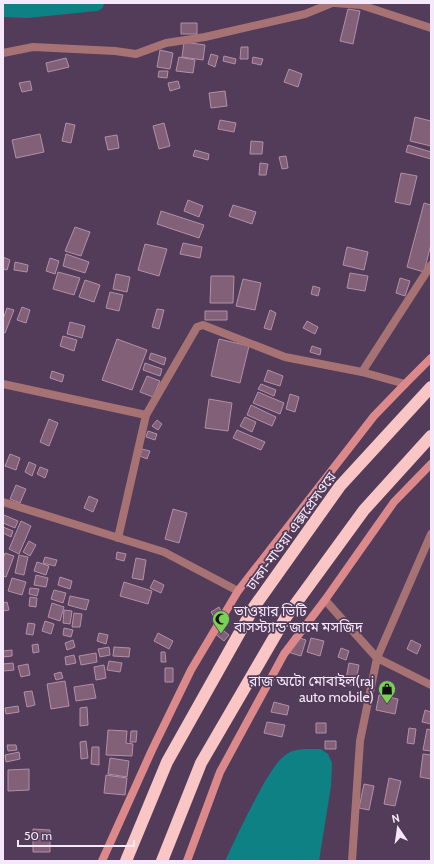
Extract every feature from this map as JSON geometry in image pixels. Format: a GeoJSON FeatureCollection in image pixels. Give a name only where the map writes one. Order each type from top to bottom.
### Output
{"type":"FeatureCollection","features":[{"type":"Feature","properties":{"kind":"highway","name":"ঢাকা-মাওয়া এক্সপ্রেসওয়ে"},"geometry":{"type":"LineString","coordinates":[[126,861],[167,762],[254,607],[340,486],[431,386]]}},
{"type":"Feature","properties":{"kind":"highway"},"geometry":{"type":"LineString","coordinates":[[162,861],[201,763],[286,617],[364,510],[431,436]]}},
{"type":"Feature","properties":{"kind":"street"},"geometry":{"type":"LineString","coordinates":[[3,53],[33,48],[115,51],[136,54],[166,43],[205,38],[304,14],[333,3],[361,5],[431,28]]}},
{"type":"Feature","properties":{"kind":"street"},"geometry":{"type":"LineString","coordinates":[[362,372],[431,265]]}},
{"type":"Feature","properties":{"kind":"street"},"geometry":{"type":"LineString","coordinates":[[118,538],[146,416],[197,327],[203,325],[285,356],[362,372],[405,384]]}},
{"type":"Feature","properties":{"kind":"street"},"geometry":{"type":"LineString","coordinates":[[102,861],[190,670],[238,591],[374,416],[431,358]]}},
{"type":"Feature","properties":{"kind":"street"},"geometry":{"type":"LineString","coordinates":[[3,384],[146,416]]}},
{"type":"Feature","properties":{"kind":"street"},"geometry":{"type":"LineString","coordinates":[[187,861],[220,772],[284,654],[325,600],[394,502],[431,464]]}},
{"type":"Feature","properties":{"kind":"street"},"geometry":{"type":"LineString","coordinates":[[3,502],[164,552],[238,591]]}},
{"type":"Feature","properties":{"kind":"street"},"geometry":{"type":"LineString","coordinates":[[352,861],[360,741],[377,658],[431,534]]}},
{"type":"Feature","properties":{"kind":"street"},"geometry":{"type":"LineString","coordinates":[[325,600],[377,658],[431,684]]}},
{"type":"Feature","properties":{"kind":"shaded area"},"geometry":{"type":"Polygon","coordinates":[[[302,749],[321,749],[328,754],[332,763],[331,786],[319,861],[225,861],[264,783],[283,757],[290,752],[302,749]]]}},
{"type":"Feature","properties":{"kind":"building"},"geometry":{"type":"Polygon","coordinates":[[[348,9],[360,11],[353,44],[340,41],[348,9]]]}},
{"type":"Feature","properties":{"kind":"building"},"geometry":{"type":"Polygon","coordinates":[[[181,23],[197,23],[197,34],[181,34],[181,23]]]}},
{"type":"Feature","properties":{"kind":"building"},"geometry":{"type":"Polygon","coordinates":[[[184,42],[205,45],[203,60],[182,57],[184,42]]]}},
{"type":"Feature","properties":{"kind":"building"},"geometry":{"type":"Polygon","coordinates":[[[241,47],[248,47],[248,59],[240,59],[241,47]]]}},
{"type":"Feature","properties":{"kind":"building"},"geometry":{"type":"Polygon","coordinates":[[[160,50],[173,53],[170,69],[157,67],[160,50]]]}},
{"type":"Feature","properties":{"kind":"building"},"geometry":{"type":"Polygon","coordinates":[[[211,54],[218,56],[215,67],[208,64],[211,54]]]}},
{"type":"Feature","properties":{"kind":"building"},"geometry":{"type":"Polygon","coordinates":[[[224,56],[236,59],[235,64],[223,61],[224,56]]]}},
{"type":"Feature","properties":{"kind":"building"},"geometry":{"type":"Polygon","coordinates":[[[179,57],[195,60],[193,73],[176,71],[179,57]]]}},
{"type":"Feature","properties":{"kind":"building"},"geometry":{"type":"Polygon","coordinates":[[[253,57],[263,59],[261,65],[252,63],[253,57]]]}},
{"type":"Feature","properties":{"kind":"building"},"geometry":{"type":"Polygon","coordinates":[[[66,58],[69,67],[48,72],[46,63],[66,58]]]}},
{"type":"Feature","properties":{"kind":"building"},"geometry":{"type":"Polygon","coordinates":[[[289,69],[302,74],[298,87],[284,82],[289,69]]]}},
{"type":"Feature","properties":{"kind":"building"},"geometry":{"type":"Polygon","coordinates":[[[159,71],[168,71],[167,78],[158,77],[159,71]]]}},
{"type":"Feature","properties":{"kind":"building"},"geometry":{"type":"Polygon","coordinates":[[[30,81],[32,90],[22,92],[19,83],[30,81]]]}},
{"type":"Feature","properties":{"kind":"building"},"geometry":{"type":"Polygon","coordinates":[[[178,81],[180,88],[170,91],[168,83],[178,81]]]}},
{"type":"Feature","properties":{"kind":"building"},"geometry":{"type":"Polygon","coordinates":[[[225,91],[227,106],[211,108],[209,93],[225,91]]]}},
{"type":"Feature","properties":{"kind":"building"},"geometry":{"type":"Polygon","coordinates":[[[415,117],[431,121],[431,146],[410,141],[415,117]]]}},
{"type":"Feature","properties":{"kind":"building"},"geometry":{"type":"Polygon","coordinates":[[[220,120],[236,123],[234,132],[218,129],[220,120]]]}},
{"type":"Feature","properties":{"kind":"building"},"geometry":{"type":"Polygon","coordinates":[[[66,123],[75,125],[71,143],[62,141],[66,123]]]}},
{"type":"Feature","properties":{"kind":"building"},"geometry":{"type":"Polygon","coordinates":[[[164,123],[170,146],[159,149],[153,126],[164,123]]]}},
{"type":"Feature","properties":{"kind":"building"},"geometry":{"type":"Polygon","coordinates":[[[40,134],[44,152],[16,158],[12,140],[40,134]]]}},
{"type":"Feature","properties":{"kind":"building"},"geometry":{"type":"Polygon","coordinates":[[[117,135],[119,148],[108,150],[105,137],[117,135]]]}},
{"type":"Feature","properties":{"kind":"building"},"geometry":{"type":"Polygon","coordinates":[[[251,141],[263,142],[262,154],[250,154],[251,141]]]}},
{"type":"Feature","properties":{"kind":"building"},"geometry":{"type":"Polygon","coordinates":[[[408,145],[431,152],[431,159],[406,152],[408,145]]]}},
{"type":"Feature","properties":{"kind":"building"},"geometry":{"type":"Polygon","coordinates":[[[195,150],[209,154],[208,160],[193,156],[195,150]]]}},
{"type":"Feature","properties":{"kind":"building"},"geometry":{"type":"Polygon","coordinates":[[[286,156],[288,168],[282,169],[279,157],[286,156]]]}},
{"type":"Feature","properties":{"kind":"building"},"geometry":{"type":"Polygon","coordinates":[[[260,163],[268,164],[266,175],[259,175],[260,163]]]}},
{"type":"Feature","properties":{"kind":"building"},"geometry":{"type":"Polygon","coordinates":[[[401,173],[417,176],[410,205],[395,202],[401,173]]]}},
{"type":"Feature","properties":{"kind":"building"},"geometry":{"type":"Polygon","coordinates":[[[188,200],[203,206],[199,217],[184,211],[188,200]]]}},
{"type":"Feature","properties":{"kind":"building"},"geometry":{"type":"Polygon","coordinates":[[[424,203],[431,205],[431,244],[424,272],[407,267],[424,203]]]}},
{"type":"Feature","properties":{"kind":"building"},"geometry":{"type":"Polygon","coordinates":[[[233,205],[256,212],[252,224],[229,216],[233,205]]]}},
{"type":"Feature","properties":{"kind":"building"},"geometry":{"type":"Polygon","coordinates":[[[161,211],[204,225],[199,238],[157,224],[161,211]]]}},
{"type":"Feature","properties":{"kind":"building"},"geometry":{"type":"Polygon","coordinates":[[[75,227],[90,232],[81,256],[65,251],[75,227]]]}},
{"type":"Feature","properties":{"kind":"building"},"geometry":{"type":"Polygon","coordinates":[[[183,243],[202,247],[200,258],[180,254],[183,243]]]}},
{"type":"Feature","properties":{"kind":"building"},"geometry":{"type":"Polygon","coordinates":[[[145,244],[167,249],[159,276],[138,270],[145,244]]]}},
{"type":"Feature","properties":{"kind":"building"},"geometry":{"type":"Polygon","coordinates":[[[347,247],[368,252],[364,270],[343,265],[347,247]]]}},
{"type":"Feature","properties":{"kind":"building"},"geometry":{"type":"Polygon","coordinates":[[[66,254],[89,262],[85,273],[63,266],[66,254]]]}},
{"type":"Feature","properties":{"kind":"building"},"geometry":{"type":"Polygon","coordinates":[[[3,257],[10,260],[7,270],[3,269],[3,257]]]}},
{"type":"Feature","properties":{"kind":"building"},"geometry":{"type":"Polygon","coordinates":[[[50,258],[59,261],[55,274],[46,271],[50,258]]]}},
{"type":"Feature","properties":{"kind":"building"},"geometry":{"type":"Polygon","coordinates":[[[15,262],[28,265],[27,272],[14,270],[15,262]]]}},
{"type":"Feature","properties":{"kind":"building"},"geometry":{"type":"Polygon","coordinates":[[[58,272],[80,278],[74,295],[53,289],[58,272]]]}},
{"type":"Feature","properties":{"kind":"building"},"geometry":{"type":"Polygon","coordinates":[[[350,273],[368,276],[365,291],[347,288],[350,273]]]}},
{"type":"Feature","properties":{"kind":"building"},"geometry":{"type":"Polygon","coordinates":[[[116,274],[130,277],[127,292],[113,289],[116,274]]]}},
{"type":"Feature","properties":{"kind":"building"},"geometry":{"type":"Polygon","coordinates":[[[211,276],[234,276],[233,303],[210,303],[211,276]]]}},
{"type":"Feature","properties":{"kind":"building"},"geometry":{"type":"Polygon","coordinates":[[[400,278],[410,281],[405,296],[396,293],[400,278]]]}},
{"type":"Feature","properties":{"kind":"building"},"geometry":{"type":"Polygon","coordinates":[[[243,279],[261,283],[255,310],[236,306],[243,279]]]}},
{"type":"Feature","properties":{"kind":"building"},"geometry":{"type":"Polygon","coordinates":[[[85,280],[100,285],[94,302],[79,297],[85,280]]]}},
{"type":"Feature","properties":{"kind":"building"},"geometry":{"type":"Polygon","coordinates":[[[313,286],[320,288],[318,296],[311,294],[313,286]]]}},
{"type":"Feature","properties":{"kind":"building"},"geometry":{"type":"Polygon","coordinates":[[[110,292],[123,295],[119,311],[106,308],[110,292]]]}},
{"type":"Feature","properties":{"kind":"building"},"geometry":{"type":"Polygon","coordinates":[[[22,307],[30,310],[26,323],[17,320],[22,307]]]}},
{"type":"Feature","properties":{"kind":"building"},"geometry":{"type":"Polygon","coordinates":[[[7,308],[14,310],[5,333],[3,332],[3,319],[7,308]]]}},
{"type":"Feature","properties":{"kind":"building"},"geometry":{"type":"Polygon","coordinates":[[[157,309],[164,310],[159,329],[152,327],[157,309]]]}},
{"type":"Feature","properties":{"kind":"building"},"geometry":{"type":"Polygon","coordinates":[[[270,310],[276,313],[271,330],[264,328],[270,310]]]}},
{"type":"Feature","properties":{"kind":"building"},"geometry":{"type":"Polygon","coordinates":[[[205,311],[227,311],[227,320],[205,320],[205,311]]]}},
{"type":"Feature","properties":{"kind":"building"},"geometry":{"type":"Polygon","coordinates":[[[307,321],[318,327],[315,334],[303,328],[307,321]]]}},
{"type":"Feature","properties":{"kind":"building"},"geometry":{"type":"Polygon","coordinates":[[[70,322],[85,326],[82,338],[67,334],[70,322]]]}},
{"type":"Feature","properties":{"kind":"building"},"geometry":{"type":"Polygon","coordinates":[[[63,336],[77,340],[74,351],[60,346],[63,336]]]}},
{"type":"Feature","properties":{"kind":"building"},"geometry":{"type":"Polygon","coordinates":[[[117,339],[147,350],[132,390],[102,380],[117,339]]]}},
{"type":"Feature","properties":{"kind":"building"},"geometry":{"type":"Polygon","coordinates":[[[219,339],[249,346],[240,383],[211,376],[219,339]]]}},
{"type":"Feature","properties":{"kind":"building"},"geometry":{"type":"Polygon","coordinates":[[[312,346],[321,349],[320,355],[310,352],[312,346]]]}},
{"type":"Feature","properties":{"kind":"building"},"geometry":{"type":"Polygon","coordinates":[[[151,353],[166,358],[164,365],[149,359],[151,353]]]}},
{"type":"Feature","properties":{"kind":"building"},"geometry":{"type":"Polygon","coordinates":[[[145,363],[162,369],[160,376],[143,370],[145,363]]]}},
{"type":"Feature","properties":{"kind":"building"},"geometry":{"type":"Polygon","coordinates":[[[268,370],[283,376],[280,386],[264,381],[268,370]]]}},
{"type":"Feature","properties":{"kind":"building"},"geometry":{"type":"Polygon","coordinates":[[[52,371],[64,375],[62,382],[50,378],[52,371]]]}},
{"type":"Feature","properties":{"kind":"building"},"geometry":{"type":"Polygon","coordinates":[[[147,376],[160,381],[153,397],[140,392],[147,376]]]}},
{"type":"Feature","properties":{"kind":"building"},"geometry":{"type":"Polygon","coordinates":[[[261,384],[276,390],[274,396],[258,389],[261,384]]]}},
{"type":"Feature","properties":{"kind":"building"},"geometry":{"type":"Polygon","coordinates":[[[258,392],[284,403],[280,414],[253,403],[258,392]]]}},
{"type":"Feature","properties":{"kind":"building"},"geometry":{"type":"Polygon","coordinates":[[[290,394],[299,397],[295,412],[286,409],[290,394]]]}},
{"type":"Feature","properties":{"kind":"building"},"geometry":{"type":"Polygon","coordinates":[[[209,399],[232,403],[228,431],[205,428],[209,399]]]}},
{"type":"Feature","properties":{"kind":"building"},"geometry":{"type":"Polygon","coordinates":[[[251,405],[276,417],[272,426],[247,415],[251,405]]]}},
{"type":"Feature","properties":{"kind":"building"},"geometry":{"type":"Polygon","coordinates":[[[245,417],[256,422],[252,432],[240,426],[245,417]]]}},
{"type":"Feature","properties":{"kind":"building"},"geometry":{"type":"Polygon","coordinates":[[[49,419],[58,423],[49,446],[40,442],[49,419]]]}},
{"type":"Feature","properties":{"kind":"building"},"geometry":{"type":"Polygon","coordinates":[[[157,420],[162,424],[158,430],[152,426],[157,420]]]}},
{"type":"Feature","properties":{"kind":"building"},"geometry":{"type":"Polygon","coordinates":[[[237,430],[265,442],[261,450],[233,438],[237,430]]]}},
{"type":"Feature","properties":{"kind":"building"},"geometry":{"type":"Polygon","coordinates":[[[148,431],[157,434],[155,440],[146,437],[148,431]]]}},
{"type":"Feature","properties":{"kind":"building"},"geometry":{"type":"Polygon","coordinates":[[[142,449],[150,451],[147,459],[140,456],[142,449]]]}},
{"type":"Feature","properties":{"kind":"building"},"geometry":{"type":"Polygon","coordinates":[[[10,454],[20,458],[16,470],[5,466],[10,454]]]}},
{"type":"Feature","properties":{"kind":"building"},"geometry":{"type":"Polygon","coordinates":[[[29,462],[36,465],[32,476],[25,472],[29,462]]]}},
{"type":"Feature","properties":{"kind":"building"},"geometry":{"type":"Polygon","coordinates":[[[40,467],[48,470],[45,478],[37,474],[40,467]]]}},
{"type":"Feature","properties":{"kind":"building"},"geometry":{"type":"Polygon","coordinates":[[[16,485],[26,489],[20,503],[10,499],[16,485]]]}},
{"type":"Feature","properties":{"kind":"building"},"geometry":{"type":"Polygon","coordinates":[[[89,496],[98,500],[93,512],[84,508],[89,496]]]}},
{"type":"Feature","properties":{"kind":"building"},"geometry":{"type":"Polygon","coordinates":[[[173,509],[187,513],[179,543],[165,539],[173,509]]]}},
{"type":"Feature","properties":{"kind":"building"},"geometry":{"type":"Polygon","coordinates":[[[4,515],[18,521],[15,528],[3,523],[4,515]]]}},
{"type":"Feature","properties":{"kind":"building"},"geometry":{"type":"Polygon","coordinates":[[[21,521],[31,526],[19,554],[9,549],[21,521]]]}},
{"type":"Feature","properties":{"kind":"building"},"geometry":{"type":"Polygon","coordinates":[[[3,527],[13,531],[11,537],[3,533],[3,527]]]}},
{"type":"Feature","properties":{"kind":"building"},"geometry":{"type":"Polygon","coordinates":[[[29,541],[36,545],[30,556],[23,552],[29,541]]]}},
{"type":"Feature","properties":{"kind":"building"},"geometry":{"type":"Polygon","coordinates":[[[117,552],[126,554],[124,561],[116,559],[117,552]]]}},
{"type":"Feature","properties":{"kind":"building"},"geometry":{"type":"Polygon","coordinates":[[[5,553],[14,556],[6,577],[3,576],[3,559],[5,553]]]}},
{"type":"Feature","properties":{"kind":"building"},"geometry":{"type":"Polygon","coordinates":[[[19,555],[28,557],[24,575],[15,573],[19,555]]]}},
{"type":"Feature","properties":{"kind":"building"},"geometry":{"type":"Polygon","coordinates":[[[45,557],[57,560],[55,566],[43,563],[45,557]]]}},
{"type":"Feature","properties":{"kind":"building"},"geometry":{"type":"Polygon","coordinates":[[[136,558],[146,560],[143,580],[132,578],[136,558]]]}},
{"type":"Feature","properties":{"kind":"building"},"geometry":{"type":"Polygon","coordinates":[[[37,562],[49,566],[46,575],[34,571],[37,562]]]}},
{"type":"Feature","properties":{"kind":"building"},"geometry":{"type":"Polygon","coordinates":[[[36,575],[48,578],[46,587],[34,585],[36,575]]]}},
{"type":"Feature","properties":{"kind":"building"},"geometry":{"type":"Polygon","coordinates":[[[60,577],[72,581],[70,589],[58,585],[60,577]]]}},
{"type":"Feature","properties":{"kind":"building"},"geometry":{"type":"Polygon","coordinates":[[[12,578],[26,582],[22,595],[8,591],[12,578]]]}},
{"type":"Feature","properties":{"kind":"building"},"geometry":{"type":"Polygon","coordinates":[[[154,580],[164,585],[161,593],[150,588],[154,580]]]}},
{"type":"Feature","properties":{"kind":"building"},"geometry":{"type":"Polygon","coordinates":[[[124,582],[152,591],[148,604],[120,596],[124,582]]]}},
{"type":"Feature","properties":{"kind":"building"},"geometry":{"type":"Polygon","coordinates":[[[30,588],[39,589],[37,596],[29,594],[30,588]]]}},
{"type":"Feature","properties":{"kind":"building"},"geometry":{"type":"Polygon","coordinates":[[[54,590],[66,593],[63,603],[51,599],[54,590]]]}},
{"type":"Feature","properties":{"kind":"building"},"geometry":{"type":"Polygon","coordinates":[[[70,596],[89,600],[86,610],[68,605],[70,596]]]}},
{"type":"Feature","properties":{"kind":"building"},"geometry":{"type":"Polygon","coordinates":[[[30,597],[37,598],[36,607],[29,606],[30,597]]]}},
{"type":"Feature","properties":{"kind":"building"},"geometry":{"type":"Polygon","coordinates":[[[7,602],[9,610],[3,611],[3,603],[7,602]]]}},
{"type":"Feature","properties":{"kind":"building"},"geometry":{"type":"Polygon","coordinates":[[[52,603],[64,607],[60,621],[48,617],[52,603]]]}},
{"type":"Feature","properties":{"kind":"building"},"geometry":{"type":"Polygon","coordinates":[[[219,607],[222,613],[214,617],[211,612],[219,607]]]}},
{"type":"Feature","properties":{"kind":"building"},"geometry":{"type":"Polygon","coordinates":[[[64,610],[72,611],[70,624],[63,623],[64,610]]]}},
{"type":"Feature","properties":{"kind":"building"},"geometry":{"type":"Polygon","coordinates":[[[74,613],[82,614],[80,627],[72,627],[74,613]]]}},
{"type":"Feature","properties":{"kind":"building"},"geometry":{"type":"Polygon","coordinates":[[[45,621],[54,624],[51,634],[42,631],[45,621]]]}},
{"type":"Feature","properties":{"kind":"building"},"geometry":{"type":"Polygon","coordinates":[[[28,623],[35,624],[33,635],[26,634],[28,623]]]}},
{"type":"Feature","properties":{"kind":"building","name":"ভাওয়ার ভিটি বাসস্ট্যান্ড জামে মসজিদ"},"geometry":{"type":"Polygon","coordinates":[[[219,627],[229,635],[224,641],[214,633],[219,627]]]}},
{"type":"Feature","properties":{"kind":"building"},"geometry":{"type":"Polygon","coordinates":[[[64,628],[73,630],[71,637],[63,635],[64,628]]]}},
{"type":"Feature","properties":{"kind":"building"},"geometry":{"type":"Polygon","coordinates":[[[99,633],[108,635],[106,644],[97,641],[99,633]]]}},
{"type":"Feature","properties":{"kind":"building"},"geometry":{"type":"Polygon","coordinates":[[[158,633],[173,641],[169,649],[154,641],[158,633]]]}},
{"type":"Feature","properties":{"kind":"building"},"geometry":{"type":"Polygon","coordinates":[[[293,636],[306,640],[301,656],[288,652],[293,636]]]}},
{"type":"Feature","properties":{"kind":"building"},"geometry":{"type":"Polygon","coordinates":[[[311,638],[324,641],[320,656],[307,652],[311,638]]]}},
{"type":"Feature","properties":{"kind":"building"},"geometry":{"type":"Polygon","coordinates":[[[73,640],[75,647],[67,650],[65,643],[73,640]]]}},
{"type":"Feature","properties":{"kind":"building"},"geometry":{"type":"Polygon","coordinates":[[[411,640],[421,645],[417,654],[407,649],[411,640]]]}},
{"type":"Feature","properties":{"kind":"building"},"geometry":{"type":"Polygon","coordinates":[[[38,644],[39,652],[33,653],[32,645],[38,644]]]}},
{"type":"Feature","properties":{"kind":"building"},"geometry":{"type":"Polygon","coordinates":[[[109,647],[110,655],[100,657],[98,649],[109,647]]]}},
{"type":"Feature","properties":{"kind":"building"},"geometry":{"type":"Polygon","coordinates":[[[114,647],[130,648],[129,657],[113,656],[114,647]]]}},
{"type":"Feature","properties":{"kind":"building"},"geometry":{"type":"Polygon","coordinates":[[[341,648],[349,651],[346,660],[338,657],[341,648]]]}},
{"type":"Feature","properties":{"kind":"building"},"geometry":{"type":"Polygon","coordinates":[[[12,650],[12,656],[3,657],[3,651],[12,650]]]}},
{"type":"Feature","properties":{"kind":"building"},"geometry":{"type":"Polygon","coordinates":[[[161,652],[165,652],[166,662],[161,662],[161,652]]]}},
{"type":"Feature","properties":{"kind":"building"},"geometry":{"type":"Polygon","coordinates":[[[96,653],[97,662],[81,665],[79,656],[96,653]]]}},
{"type":"Feature","properties":{"kind":"building"},"geometry":{"type":"Polygon","coordinates":[[[74,655],[76,663],[66,665],[65,657],[74,655]]]}},
{"type":"Feature","properties":{"kind":"building"},"geometry":{"type":"Polygon","coordinates":[[[109,661],[122,663],[120,672],[107,670],[109,661]]]}},
{"type":"Feature","properties":{"kind":"building"},"geometry":{"type":"Polygon","coordinates":[[[13,663],[14,670],[3,671],[3,664],[13,663]]]}},
{"type":"Feature","properties":{"kind":"building"},"geometry":{"type":"Polygon","coordinates":[[[349,663],[359,665],[355,686],[345,684],[349,663]]]}},
{"type":"Feature","properties":{"kind":"building"},"geometry":{"type":"Polygon","coordinates":[[[28,664],[30,675],[21,677],[18,666],[28,664]]]}},
{"type":"Feature","properties":{"kind":"building"},"geometry":{"type":"Polygon","coordinates":[[[104,665],[106,678],[96,680],[94,667],[104,665]]]}},
{"type":"Feature","properties":{"kind":"building"},"geometry":{"type":"Polygon","coordinates":[[[165,668],[173,668],[173,682],[165,682],[165,668]]]}},
{"type":"Feature","properties":{"kind":"building"},"geometry":{"type":"Polygon","coordinates":[[[61,672],[63,678],[56,680],[54,674],[61,672]]]}},
{"type":"Feature","properties":{"kind":"building"},"geometry":{"type":"Polygon","coordinates":[[[65,681],[69,706],[51,709],[47,684],[65,681]]]}},
{"type":"Feature","properties":{"kind":"building"},"geometry":{"type":"Polygon","coordinates":[[[93,684],[96,698],[76,701],[74,687],[93,684]]]}},
{"type":"Feature","properties":{"kind":"building"},"geometry":{"type":"Polygon","coordinates":[[[32,691],[35,705],[27,707],[24,692],[32,691]]]}},
{"type":"Feature","properties":{"kind":"building","name":"রাজ অটো মোবাইল(raj auto mobile)"},"geometry":{"type":"Polygon","coordinates":[[[379,695],[398,699],[395,714],[376,710],[379,695]]]}},
{"type":"Feature","properties":{"kind":"building"},"geometry":{"type":"Polygon","coordinates":[[[274,702],[289,706],[287,715],[271,712],[274,702]]]}},
{"type":"Feature","properties":{"kind":"building"},"geometry":{"type":"Polygon","coordinates":[[[18,706],[19,712],[6,714],[5,708],[18,706]]]}},
{"type":"Feature","properties":{"kind":"building"},"geometry":{"type":"Polygon","coordinates":[[[87,707],[88,725],[80,726],[80,708],[87,707]]]}},
{"type":"Feature","properties":{"kind":"building"},"geometry":{"type":"Polygon","coordinates":[[[425,710],[431,712],[431,724],[422,722],[425,710]]]}},
{"type":"Feature","properties":{"kind":"building"},"geometry":{"type":"Polygon","coordinates":[[[267,722],[285,725],[282,737],[264,733],[267,722]]]}},
{"type":"Feature","properties":{"kind":"building"},"geometry":{"type":"Polygon","coordinates":[[[316,723],[326,723],[326,733],[316,733],[316,723]]]}},
{"type":"Feature","properties":{"kind":"building"},"geometry":{"type":"Polygon","coordinates":[[[409,728],[416,729],[414,744],[407,743],[409,728]]]}},
{"type":"Feature","properties":{"kind":"building"},"geometry":{"type":"Polygon","coordinates":[[[427,729],[431,730],[431,751],[423,750],[427,729]]]}},
{"type":"Feature","properties":{"kind":"building"},"geometry":{"type":"Polygon","coordinates":[[[108,730],[127,731],[126,743],[133,744],[132,756],[106,755],[108,730]]]}},
{"type":"Feature","properties":{"kind":"building"},"geometry":{"type":"Polygon","coordinates":[[[131,731],[137,731],[136,742],[130,742],[131,731]]]}},
{"type":"Feature","properties":{"kind":"building"},"geometry":{"type":"Polygon","coordinates":[[[86,741],[88,758],[81,759],[80,742],[86,741]]]}},
{"type":"Feature","properties":{"kind":"building"},"geometry":{"type":"Polygon","coordinates":[[[325,741],[336,741],[336,749],[325,749],[325,741]]]}},
{"type":"Feature","properties":{"kind":"building"},"geometry":{"type":"Polygon","coordinates":[[[7,745],[16,745],[17,750],[8,751],[7,745]]]}},
{"type":"Feature","properties":{"kind":"building"},"geometry":{"type":"Polygon","coordinates":[[[92,747],[99,747],[99,765],[91,764],[92,747]]]}},
{"type":"Feature","properties":{"kind":"building"},"geometry":{"type":"Polygon","coordinates":[[[19,752],[20,759],[6,762],[5,755],[19,752]]]}},
{"type":"Feature","properties":{"kind":"building"},"geometry":{"type":"Polygon","coordinates":[[[423,754],[431,755],[431,779],[420,777],[423,754]]]}},
{"type":"Feature","properties":{"kind":"building"},"geometry":{"type":"Polygon","coordinates":[[[110,758],[129,761],[127,777],[108,774],[110,758]]]}},
{"type":"Feature","properties":{"kind":"building"},"geometry":{"type":"Polygon","coordinates":[[[29,769],[29,790],[8,791],[8,770],[29,769]]]}},
{"type":"Feature","properties":{"kind":"building"},"geometry":{"type":"Polygon","coordinates":[[[106,775],[127,778],[125,795],[104,793],[106,775]]]}},
{"type":"Feature","properties":{"kind":"building"},"geometry":{"type":"Polygon","coordinates":[[[389,778],[401,781],[395,806],[384,804],[389,778]]]}},
{"type":"Feature","properties":{"kind":"building"},"geometry":{"type":"Polygon","coordinates":[[[364,784],[374,786],[369,810],[359,808],[364,784]]]}},
{"type":"Feature","properties":{"kind":"building"},"geometry":{"type":"Polygon","coordinates":[[[33,829],[50,830],[50,852],[33,852],[33,829]]]}},
{"type":"Feature","properties":{"kind":"waterway"},"geometry":{"type":"LineString","coordinates":[[3,9],[27,10],[96,3]]}},
{"type":"Feature","properties":{"kind":"place","name":"ভাওয়ার ভিটি বাসস্ট্যান্ড জামে মসজিদ"},"geometry":{"type":"Point","coordinates":[221,634]}},
{"type":"Feature","properties":{"kind":"place","name":"রাজ অটো মোবাইল(raj auto mobile)"},"geometry":{"type":"Point","coordinates":[387,704]}}]}
